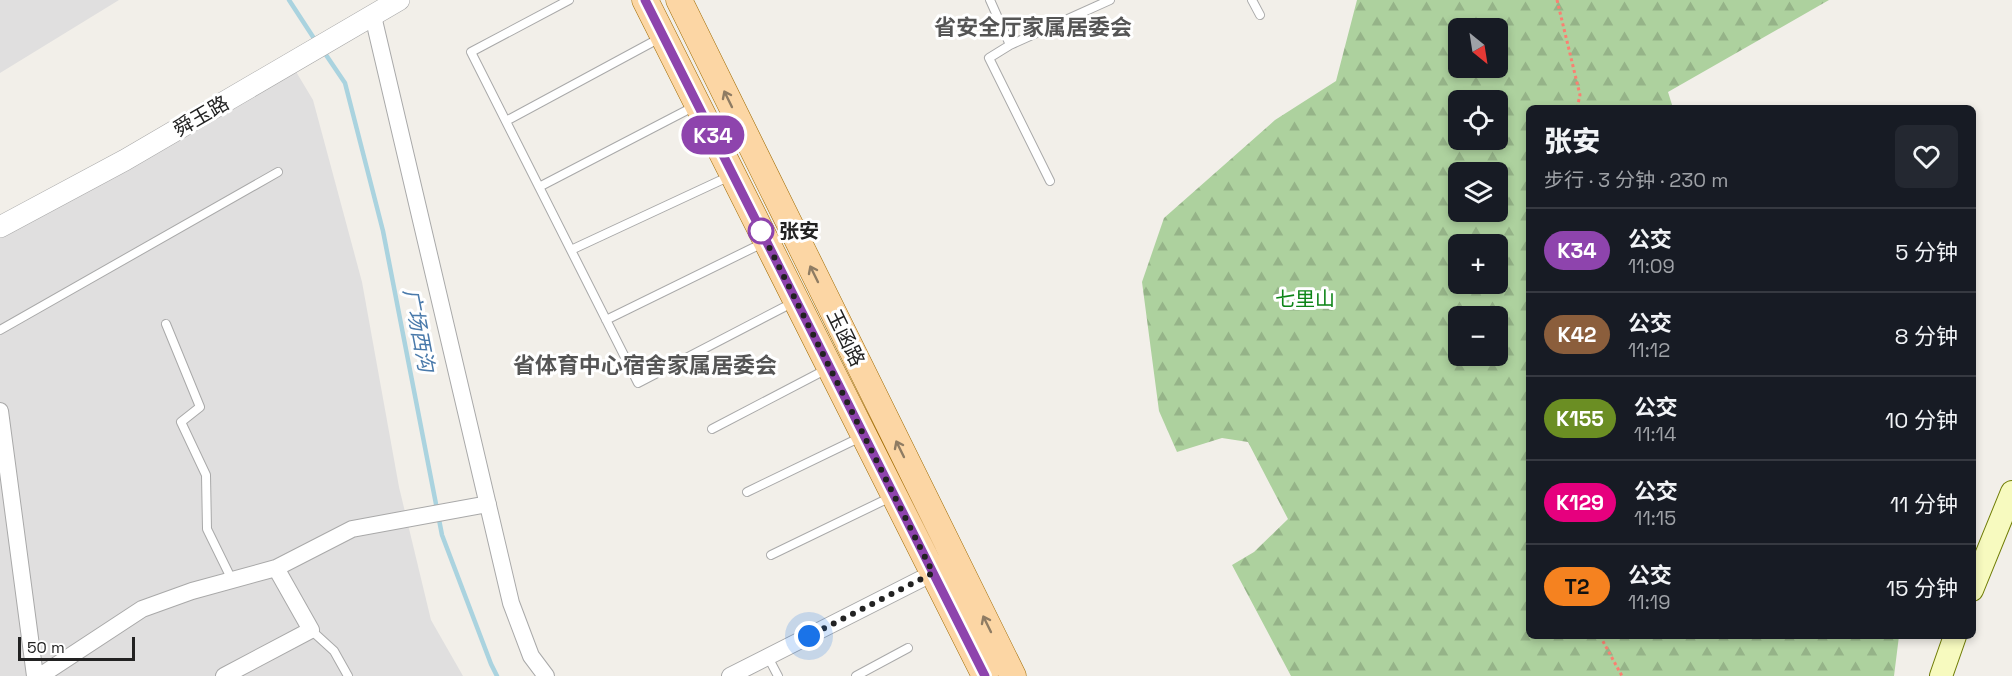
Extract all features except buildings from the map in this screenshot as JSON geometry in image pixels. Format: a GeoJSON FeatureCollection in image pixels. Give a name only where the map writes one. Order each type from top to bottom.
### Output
{"type":"FeatureCollection","features":[{"type":"Feature","properties":{"kind":"main road","name":"玉函路"},"geometry":{"type":"LineString","coordinates":[[645,0],[985,676]]}},
{"type":"Feature","properties":{"kind":"main road","name":"玉函路"},"geometry":{"type":"LineString","coordinates":[[679,0],[1013,676]]}},
{"type":"Feature","properties":{"kind":"main road"},"geometry":{"type":"LineString","coordinates":[[1976,580],[2012,492]]}},
{"type":"Feature","properties":{"kind":"main road"},"geometry":{"type":"LineString","coordinates":[[1941,676],[1954,639]]}},
{"type":"Feature","properties":{"kind":"street","name":"舜玉路"},"geometry":{"type":"LineString","coordinates":[[0,227],[125,160],[399,0]]}},
{"type":"Feature","properties":{"kind":"street"},"geometry":{"type":"LineString","coordinates":[[373,16],[511,603],[531,656],[546,676]]}},
{"type":"Feature","properties":{"kind":"street"},"geometry":{"type":"LineString","coordinates":[[0,411],[35,676]]}},
{"type":"Feature","properties":{"kind":"street"},"geometry":{"type":"LineString","coordinates":[[40,676],[142,609],[192,591],[276,568],[352,529],[488,504]]}},
{"type":"Feature","properties":{"kind":"street"},"geometry":{"type":"LineString","coordinates":[[224,676],[311,630],[276,568]]}},
{"type":"Feature","properties":{"kind":"street"},"geometry":{"type":"LineString","coordinates":[[730,676],[933,573]]}},
{"type":"Feature","properties":{"kind":"lane"},"geometry":{"type":"LineString","coordinates":[[569,0],[471,52],[638,383],[796,301]]}},
{"type":"Feature","properties":{"kind":"lane"},"geometry":{"type":"LineString","coordinates":[[990,0],[1010,45]]}},
{"type":"Feature","properties":{"kind":"lane"},"geometry":{"type":"LineString","coordinates":[[1050,181],[989,58],[1010,45],[1110,0]]}},
{"type":"Feature","properties":{"kind":"lane"},"geometry":{"type":"LineString","coordinates":[[1252,0],[1260,15]]}},
{"type":"Feature","properties":{"kind":"lane"},"geometry":{"type":"LineString","coordinates":[[506,121],[663,36]]}},
{"type":"Feature","properties":{"kind":"lane"},"geometry":{"type":"LineString","coordinates":[[539,187],[698,105]]}},
{"type":"Feature","properties":{"kind":"lane"},"geometry":{"type":"LineString","coordinates":[[0,330],[278,172]]}},
{"type":"Feature","properties":{"kind":"lane"},"geometry":{"type":"LineString","coordinates":[[571,250],[733,175]]}},
{"type":"Feature","properties":{"kind":"lane"},"geometry":{"type":"LineString","coordinates":[[606,320],[766,241]]}},
{"type":"Feature","properties":{"kind":"lane"},"geometry":{"type":"LineString","coordinates":[[166,324],[200,407],[181,422],[206,475],[207,529],[232,580]]}},
{"type":"Feature","properties":{"kind":"lane"},"geometry":{"type":"LineString","coordinates":[[712,429],[830,367]]}},
{"type":"Feature","properties":{"kind":"lane"},"geometry":{"type":"LineString","coordinates":[[747,492],[864,435]]}},
{"type":"Feature","properties":{"kind":"lane"},"geometry":{"type":"LineString","coordinates":[[771,555],[894,495]]}},
{"type":"Feature","properties":{"kind":"lane"},"geometry":{"type":"LineString","coordinates":[[311,630],[334,651],[348,676]]}},
{"type":"Feature","properties":{"kind":"lane"},"geometry":{"type":"LineString","coordinates":[[856,676],[908,648]]}},
{"type":"Feature","properties":{"kind":"lane"},"geometry":{"type":"LineString","coordinates":[[768,657],[778,676]]}},
{"type":"Feature","properties":{"kind":"path"},"geometry":{"type":"LineString","coordinates":[[1557,0],[1581,95],[1578,105]]}},
{"type":"Feature","properties":{"kind":"path"},"geometry":{"type":"LineString","coordinates":[[1602,639],[1622,676]]}},
{"type":"Feature","properties":{"kind":"shaded area"},"geometry":{"type":"Polygon","coordinates":[[[0,0],[119,0],[0,73],[0,0]]]}},
{"type":"Feature","properties":{"kind":"shaded area"},"geometry":{"type":"Polygon","coordinates":[[[295,70],[313,100],[362,282],[399,487],[431,620],[463,676],[0,676],[0,236],[295,70]]]}},
{"type":"Feature","properties":{"kind":"green space","name":"七里山"},"geometry":{"type":"Polygon","coordinates":[[[1357,0],[1829,0],[1668,92],[1672,105],[1526,105],[1526,639],[1899,639],[1894,676],[1291,676],[1232,565],[1254,552],[1288,519],[1248,442],[1222,438],[1177,452],[1159,411],[1142,282],[1164,218],[1275,120],[1336,81],[1357,0]]]}},
{"type":"Feature","properties":{"kind":"waterway","name":"广场西沟"},"geometry":{"type":"LineString","coordinates":[[289,0],[317,43]]}},
{"type":"Feature","properties":{"kind":"waterway","name":"广场西沟"},"geometry":{"type":"LineString","coordinates":[[324,52],[345,83],[383,231],[442,535],[497,676]]}},
{"type":"Feature","properties":{"kind":"bus line","name":"K34"},"geometry":{"type":"LineString","coordinates":[[645,0],[985,676]]}},
{"type":"Feature","properties":{"kind":"place","name":"张安"},"geometry":{"type":"Point","coordinates":[761,231]}},
{"type":"Feature","properties":{"kind":"district","name":"省安全厅家属居委会"},"geometry":{"type":"Point","coordinates":[1033,27]}},
{"type":"Feature","properties":{"kind":"district","name":"省体育中心宿舍家属居委会"},"geometry":{"type":"Point","coordinates":[645,365]}},
{"type":"Feature","properties":{"kind":"route"},"geometry":{"type":"LineString","coordinates":[[761,231],[758,225],[933,573],[809,636]]}}]}
